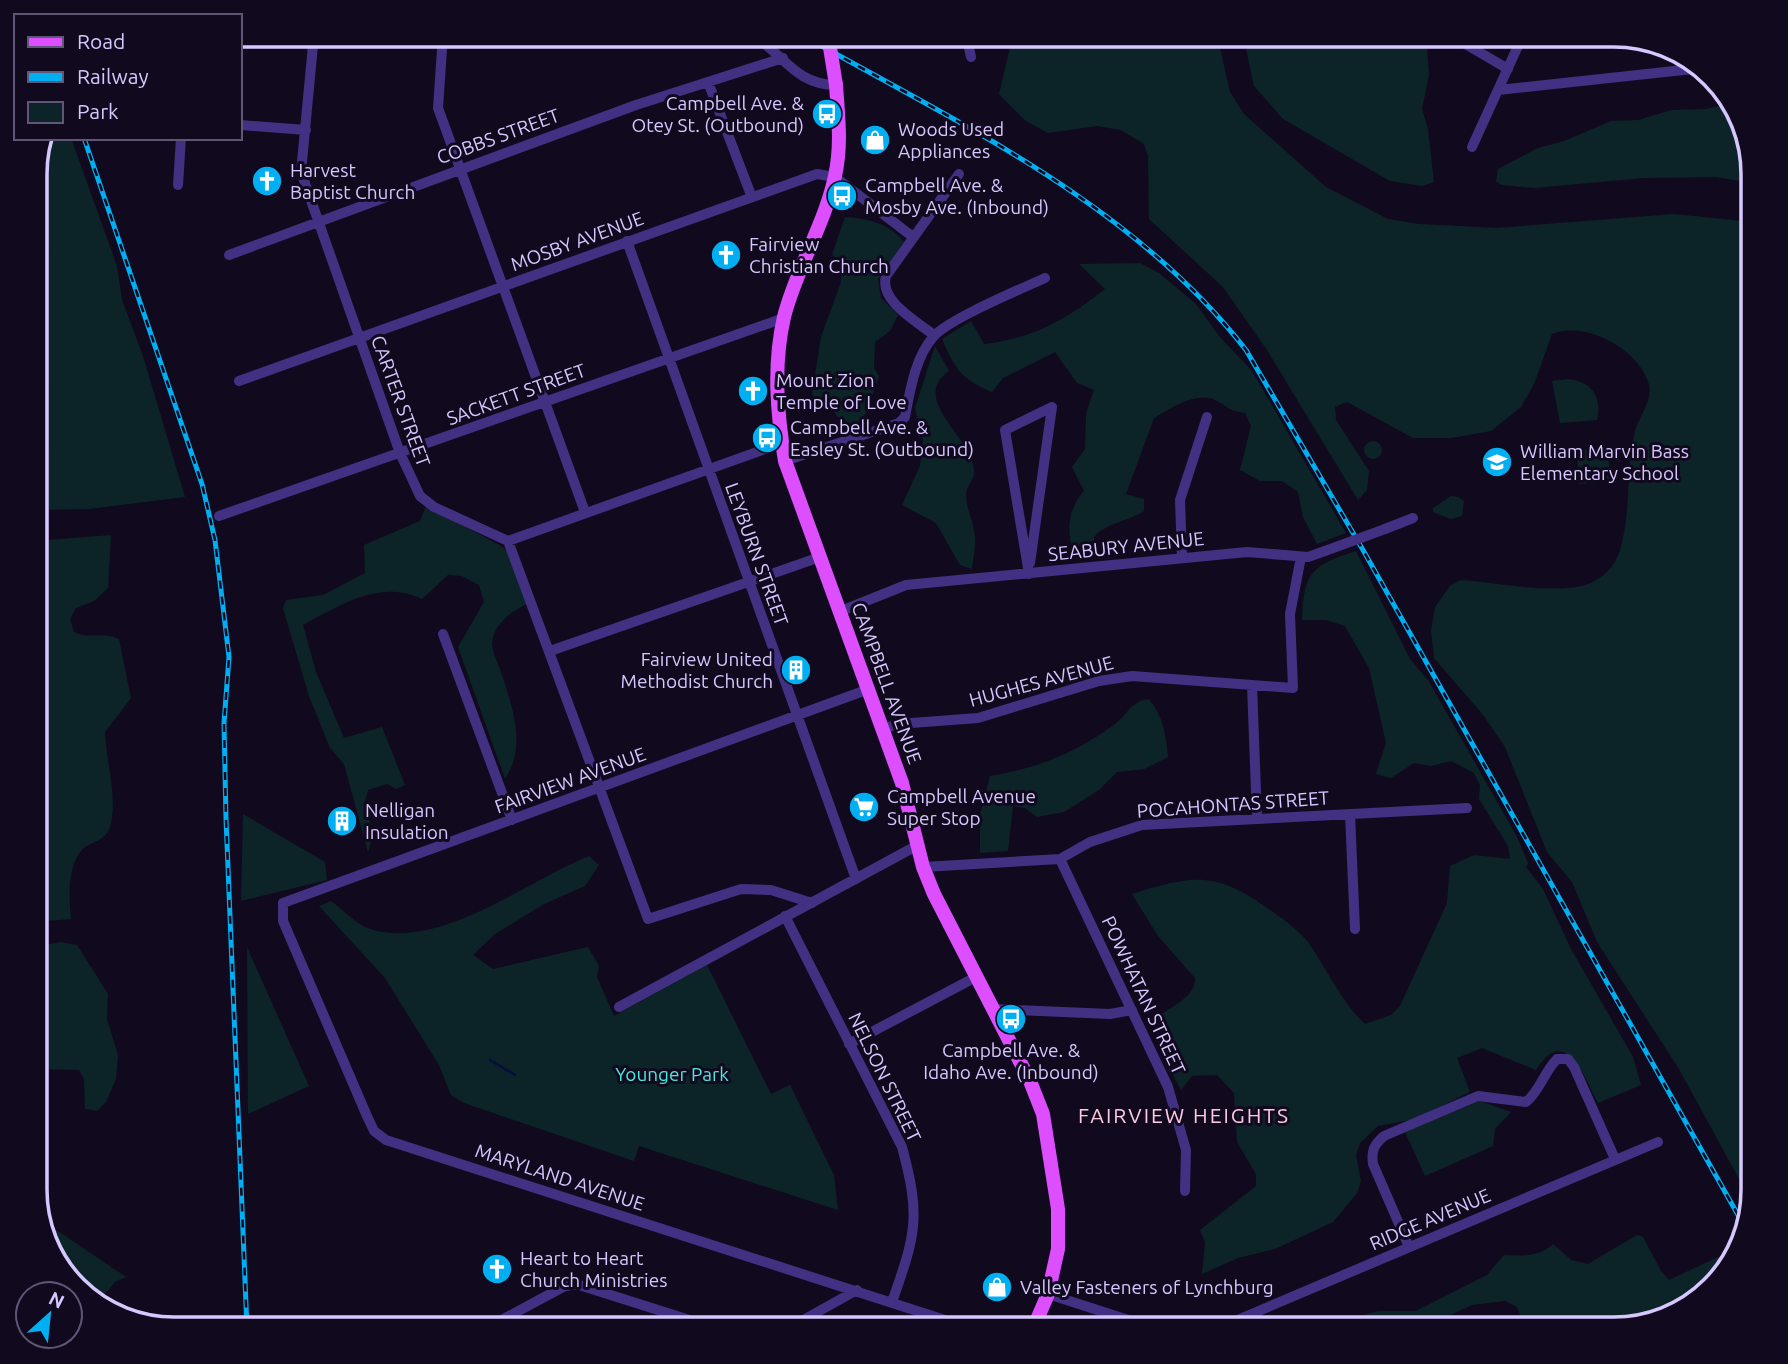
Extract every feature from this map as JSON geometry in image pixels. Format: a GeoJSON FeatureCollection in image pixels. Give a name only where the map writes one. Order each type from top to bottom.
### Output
{"type":"FeatureCollection","features":[{"type":"Feature","properties":{"kind":"main road","name":"CAMPBELL AVENUE"},"geometry":{"type":"LineString","coordinates":[[830,47],[840,135],[835,177],[784,318],[776,398],[782,443],[785,461],[902,783],[923,867],[1030,1081],[1043,1114],[1058,1209],[1058,1250],[1048,1294],[1038,1317]]}},
{"type":"Feature","properties":{"kind":"street","name":"CARTER STREET"},"geometry":{"type":"LineString","coordinates":[[313,47],[301,172],[400,453],[420,496],[434,507],[508,541]]}},
{"type":"Feature","properties":{"kind":"street"},"geometry":{"type":"LineString","coordinates":[[442,47],[438,108],[585,512]]}},
{"type":"Feature","properties":{"kind":"street"},"geometry":{"type":"LineString","coordinates":[[769,47],[801,78],[813,83],[835,85]]}},
{"type":"Feature","properties":{"kind":"street"},"geometry":{"type":"LineString","coordinates":[[969,47],[971,57]]}},
{"type":"Feature","properties":{"kind":"street"},"geometry":{"type":"LineString","coordinates":[[1470,47],[1507,69]]}},
{"type":"Feature","properties":{"kind":"street"},"geometry":{"type":"LineString","coordinates":[[1472,147],[1517,47]]}},
{"type":"Feature","properties":{"kind":"street","name":"COBBS STREET"},"geometry":{"type":"LineString","coordinates":[[229,256],[459,168],[783,58]]}},
{"type":"Feature","properties":{"kind":"street"},"geometry":{"type":"LineString","coordinates":[[1498,90],[1686,70]]}},
{"type":"Feature","properties":{"kind":"street"},"geometry":{"type":"LineString","coordinates":[[708,82],[751,195]]}},
{"type":"Feature","properties":{"kind":"street"},"geometry":{"type":"LineString","coordinates":[[242,125],[306,130]]}},
{"type":"Feature","properties":{"kind":"street"},"geometry":{"type":"LineString","coordinates":[[178,184],[181,140]]}},
{"type":"Feature","properties":{"kind":"street","name":"MOSBY AVENUE"},"geometry":{"type":"LineString","coordinates":[[239,382],[751,195],[817,173],[835,177]]}},
{"type":"Feature","properties":{"kind":"street"},"geometry":{"type":"LineString","coordinates":[[934,335],[887,296],[883,285],[886,276],[959,174]]}},
{"type":"Feature","properties":{"kind":"street"},"geometry":{"type":"LineString","coordinates":[[835,177],[913,237]]}},
{"type":"Feature","properties":{"kind":"street","name":"LEYBURN STREET"},"geometry":{"type":"LineString","coordinates":[[627,241],[856,879]]}},
{"type":"Feature","properties":{"kind":"street"},"geometry":{"type":"LineString","coordinates":[[785,461],[899,423],[905,417],[919,360],[934,335],[970,314],[1045,278]]}},
{"type":"Feature","properties":{"kind":"street","name":"SACKETT STREET"},"geometry":{"type":"LineString","coordinates":[[219,516],[784,318]]}},
{"type":"Feature","properties":{"kind":"street"},"geometry":{"type":"LineString","coordinates":[[1052,407],[1050,420],[1029,574],[1005,430],[1052,407]]}},
{"type":"Feature","properties":{"kind":"street"},"geometry":{"type":"LineString","coordinates":[[1182,558],[1180,500],[1207,417]]}},
{"type":"Feature","properties":{"kind":"street"},"geometry":{"type":"LineString","coordinates":[[782,443],[508,541],[648,919],[741,889],[771,890],[812,903]]}},
{"type":"Feature","properties":{"kind":"street","name":"SEABURY AVENUE"},"geometry":{"type":"LineString","coordinates":[[841,611],[906,585],[1247,552],[1301,557],[1325,551],[1413,518]]}},
{"type":"Feature","properties":{"kind":"street"},"geometry":{"type":"LineString","coordinates":[[550,651],[820,557]]}},
{"type":"Feature","properties":{"kind":"street","name":"HUGHES AVENUE"},"geometry":{"type":"LineString","coordinates":[[883,729],[898,724],[978,718],[1099,681],[1132,676],[1293,688],[1290,614],[1301,557]]}},
{"type":"Feature","properties":{"kind":"street"},"geometry":{"type":"LineString","coordinates":[[443,634],[512,821]]}},
{"type":"Feature","properties":{"kind":"street"},"geometry":{"type":"LineString","coordinates":[[1252,685],[1257,818]]}},
{"type":"Feature","properties":{"kind":"street","name":"FAIRVIEW AVENUE"},"geometry":{"type":"LineString","coordinates":[[283,903],[869,689]]}},
{"type":"Feature","properties":{"kind":"street","name":"POCAHONTAS STREET"},"geometry":{"type":"LineString","coordinates":[[923,867],[1060,859],[1100,838],[1142,825],[1467,808]]}},
{"type":"Feature","properties":{"kind":"street"},"geometry":{"type":"LineString","coordinates":[[1350,814],[1355,929]]}},
{"type":"Feature","properties":{"kind":"street"},"geometry":{"type":"LineString","coordinates":[[619,1007],[918,845]]}},
{"type":"Feature","properties":{"kind":"street","name":"POWHATAN STREET"},"geometry":{"type":"LineString","coordinates":[[1060,859],[1171,1099],[1186,1150],[1185,1191]]}},
{"type":"Feature","properties":{"kind":"street","name":"MARYLAND AVENUE"},"geometry":{"type":"LineString","coordinates":[[283,903],[285,931],[374,1131],[386,1140],[937,1317]]}},
{"type":"Feature","properties":{"kind":"street","name":"NELSON STREET"},"geometry":{"type":"LineString","coordinates":[[785,916],[902,1147],[916,1220],[912,1245],[892,1302]]}},
{"type":"Feature","properties":{"kind":"street"},"geometry":{"type":"LineString","coordinates":[[849,1044],[976,977]]}},
{"type":"Feature","properties":{"kind":"street"},"geometry":{"type":"LineString","coordinates":[[992,1009],[1110,1014],[1132,1010]]}},
{"type":"Feature","properties":{"kind":"street"},"geometry":{"type":"LineString","coordinates":[[1409,1247],[1373,1164],[1371,1154],[1375,1144],[1384,1136],[1478,1096],[1526,1102],[1536,1092],[1547,1069],[1557,1059],[1568,1059],[1615,1159]]}},
{"type":"Feature","properties":{"kind":"street","name":"RIDGE AVENUE"},"geometry":{"type":"LineString","coordinates":[[1244,1317],[1658,1142]]}},
{"type":"Feature","properties":{"kind":"street"},"geometry":{"type":"LineString","coordinates":[[507,1317],[563,1287],[576,1284],[680,1317]]}},
{"type":"Feature","properties":{"kind":"street"},"geometry":{"type":"LineString","coordinates":[[809,1317],[857,1290]]}},
{"type":"Feature","properties":{"kind":"street"},"geometry":{"type":"LineString","coordinates":[[1048,1294],[1119,1317]]}},
{"type":"Feature","properties":{"kind":"green space"},"geometry":{"type":"Polygon","coordinates":[[[1010,47],[1220,47],[1230,92],[1244,114],[1326,187],[1388,219],[1419,224],[1497,228],[1674,214],[1741,221],[1741,1183],[1679,1069],[1597,942],[1572,882],[1547,852],[1505,747],[1484,716],[1434,658],[1431,630],[1435,607],[1450,586],[1461,580],[1565,588],[1593,582],[1611,567],[1617,558],[1624,533],[1634,435],[1649,398],[1649,385],[1644,372],[1635,360],[1610,341],[1595,334],[1565,330],[1552,334],[1534,384],[1521,407],[1491,431],[1452,438],[1413,438],[1347,402],[1335,407],[1336,420],[1369,471],[1367,490],[1358,500],[1267,350],[1223,287],[1149,219],[1148,156],[1144,144],[1121,130],[1097,126],[1048,133],[1026,121],[999,94],[1010,47]]]}},
{"type":"Feature","properties":{"kind":"green space"},"geometry":{"type":"Polygon","coordinates":[[[1246,47],[1427,47],[1429,75],[1422,109],[1428,129],[1434,182],[1422,186],[1390,181],[1283,119],[1254,86],[1246,47]]]}},
{"type":"Feature","properties":{"kind":"green space"},"geometry":{"type":"Polygon","coordinates":[[[1720,106],[1728,118],[1740,158],[1741,181],[1716,177],[1644,178],[1534,188],[1501,185],[1496,181],[1498,169],[1538,148],[1564,141],[1611,121],[1638,120],[1671,110],[1706,109],[1720,106]]]}},
{"type":"Feature","properties":{"kind":"green space"},"geometry":{"type":"Polygon","coordinates":[[[52,140],[72,140],[117,266],[122,300],[143,356],[185,497],[89,509],[48,510],[48,158],[52,140]]]}},
{"type":"Feature","properties":{"kind":"green space"},"geometry":{"type":"Polygon","coordinates":[[[845,217],[878,223],[892,230],[904,242],[878,279],[881,298],[898,315],[890,331],[875,342],[874,368],[879,376],[866,413],[856,426],[840,421],[831,407],[819,403],[812,394],[821,337],[841,282],[842,261],[832,255],[845,217]]]}},
{"type":"Feature","properties":{"kind":"green space"},"geometry":{"type":"Polygon","coordinates":[[[1140,263],[1159,273],[1196,304],[1219,336],[1252,371],[1346,533],[1317,544],[1303,517],[1298,492],[1282,481],[1260,481],[1240,470],[1251,426],[1245,413],[1230,409],[1215,400],[1199,398],[1183,402],[1154,418],[1126,494],[1144,499],[1144,511],[1099,532],[1094,537],[1096,557],[1077,559],[1069,532],[1071,514],[1084,491],[1072,467],[1085,449],[1086,414],[1094,390],[1077,383],[1055,352],[1003,378],[992,392],[960,372],[942,339],[971,321],[984,344],[1034,332],[1077,310],[1105,289],[1079,264],[1140,263]]]}},
{"type":"Feature","properties":{"kind":"green space"},"geometry":{"type":"Polygon","coordinates":[[[935,346],[949,371],[938,382],[936,395],[939,407],[972,461],[974,474],[966,494],[975,537],[972,569],[960,565],[936,523],[902,505],[920,466],[923,441],[915,408],[935,346]]]}},
{"type":"Feature","properties":{"kind":"green space"},"geometry":{"type":"Polygon","coordinates":[[[1568,379],[1583,383],[1593,392],[1598,404],[1597,420],[1560,423],[1552,381],[1568,379]]]}},
{"type":"Feature","properties":{"kind":"green space"},"geometry":{"type":"Polygon","coordinates":[[[1373,441],[1379,444],[1382,450],[1379,456],[1373,459],[1367,456],[1364,450],[1367,444],[1373,441]]]}},
{"type":"Feature","properties":{"kind":"green space"},"geometry":{"type":"Polygon","coordinates":[[[1608,448],[1610,481],[1579,484],[1577,450],[1608,448]]]}},
{"type":"Feature","properties":{"kind":"green space"},"geometry":{"type":"Polygon","coordinates":[[[1451,496],[1464,501],[1462,516],[1451,519],[1433,512],[1433,508],[1451,496]]]}},
{"type":"Feature","properties":{"kind":"green space"},"geometry":{"type":"Polygon","coordinates":[[[426,506],[503,547],[509,554],[527,604],[500,624],[492,643],[515,724],[515,752],[505,779],[458,647],[484,602],[479,585],[462,576],[448,575],[422,599],[407,594],[376,593],[346,603],[303,625],[316,672],[344,738],[382,727],[405,785],[396,789],[387,784],[368,790],[364,805],[374,834],[368,852],[344,764],[330,748],[309,696],[283,608],[286,600],[323,595],[365,573],[364,545],[420,521],[426,506]]]}},
{"type":"Feature","properties":{"kind":"green space"},"geometry":{"type":"Polygon","coordinates":[[[111,535],[108,588],[94,601],[76,608],[70,619],[74,632],[119,639],[131,698],[105,732],[113,812],[109,829],[102,838],[85,847],[76,858],[70,884],[71,919],[48,921],[48,540],[111,535]]]}},
{"type":"Feature","properties":{"kind":"green space"},"geometry":{"type":"Polygon","coordinates":[[[1356,551],[1410,659],[1428,680],[1517,837],[1528,863],[1526,867],[1543,889],[1571,949],[1633,1057],[1641,1085],[1598,1103],[1580,1069],[1565,1053],[1556,1051],[1546,1057],[1536,1070],[1482,1048],[1457,1058],[1470,1092],[1415,1119],[1378,1126],[1360,1143],[1356,1155],[1361,1181],[1357,1193],[1333,1222],[1275,1249],[1238,1258],[1202,1274],[1205,1242],[1200,1230],[1256,1186],[1256,1174],[1237,1142],[1234,1093],[1217,1075],[1192,1076],[1181,1090],[1163,1055],[1157,1036],[1157,1017],[1187,996],[1195,978],[1158,936],[1132,894],[1190,880],[1205,880],[1236,889],[1304,937],[1343,997],[1365,1024],[1391,1015],[1400,1006],[1447,903],[1450,866],[1474,855],[1510,859],[1508,846],[1479,799],[1480,785],[1474,773],[1451,761],[1431,766],[1414,763],[1391,778],[1376,774],[1386,743],[1369,668],[1345,626],[1326,620],[1302,620],[1305,591],[1313,573],[1329,561],[1356,551]]]}},
{"type":"Feature","properties":{"kind":"green space"},"geometry":{"type":"Polygon","coordinates":[[[1149,699],[1163,726],[1168,757],[1144,769],[1117,772],[1099,790],[1064,812],[1037,817],[1025,808],[1013,806],[1008,851],[980,853],[980,815],[990,776],[1024,769],[1071,751],[1115,724],[1138,702],[1149,699]]]}},
{"type":"Feature","properties":{"kind":"green space"},"geometry":{"type":"Polygon","coordinates":[[[243,814],[325,862],[327,880],[241,901],[243,814]]]}},
{"type":"Feature","properties":{"kind":"green space","name":"Younger Park"},"geometry":{"type":"Polygon","coordinates":[[[589,856],[599,865],[585,886],[544,904],[495,934],[473,955],[493,969],[588,947],[599,966],[597,977],[614,1016],[707,965],[771,1094],[790,1085],[834,1175],[838,1210],[639,1146],[634,1161],[464,1103],[451,1095],[439,1065],[385,978],[319,906],[331,901],[370,929],[397,933],[425,930],[482,910],[589,856]]]}},
{"type":"Feature","properties":{"kind":"green space"},"geometry":{"type":"Polygon","coordinates":[[[61,942],[77,945],[108,994],[107,1019],[118,1055],[116,1079],[106,1102],[97,1111],[85,1109],[84,1079],[79,1070],[48,1069],[48,944],[61,942]]]}},
{"type":"Feature","properties":{"kind":"green space"},"geometry":{"type":"Polygon","coordinates":[[[247,947],[309,1086],[248,1114],[247,947]]]}},
{"type":"Feature","properties":{"kind":"green space"},"geometry":{"type":"Polygon","coordinates":[[[1480,1101],[1511,1112],[1495,1129],[1493,1146],[1425,1176],[1405,1132],[1480,1101]]]}},
{"type":"Feature","properties":{"kind":"green space"},"geometry":{"type":"Polygon","coordinates":[[[54,1228],[126,1277],[115,1282],[104,1295],[97,1291],[73,1267],[54,1228]]]}},
{"type":"Feature","properties":{"kind":"green space"},"geometry":{"type":"Polygon","coordinates":[[[1637,1235],[1643,1237],[1661,1271],[1669,1280],[1720,1258],[1704,1280],[1691,1291],[1670,1304],[1630,1316],[1521,1317],[1517,1307],[1505,1301],[1472,1305],[1446,1317],[1357,1317],[1378,1311],[1416,1311],[1487,1275],[1504,1255],[1536,1253],[1553,1244],[1571,1260],[1588,1264],[1637,1235]]]}},
{"type":"Feature","properties":{"kind":"waterway"},"geometry":{"type":"LineString","coordinates":[[490,1060],[515,1075]]}},
{"type":"Feature","properties":{"kind":"railway"},"geometry":{"type":"LineString","coordinates":[[824,47],[981,135],[1097,209],[1151,252],[1201,298],[1246,350],[1363,550],[1738,1215]]}},
{"type":"Feature","properties":{"kind":"railway"},"geometry":{"type":"LineString","coordinates":[[85,140],[202,484],[215,540],[229,657],[224,723],[226,819],[247,1317]]}},
{"type":"Feature","properties":{"kind":"place","name":"Campbell Ave. & Otey St. (Outbound)"},"geometry":{"type":"Point","coordinates":[827,114]}},
{"type":"Feature","properties":{"kind":"place","name":"Woods Used Appliances"},"geometry":{"type":"Point","coordinates":[875,140]}},
{"type":"Feature","properties":{"kind":"place","name":"Harvest Baptist Church"},"geometry":{"type":"Point","coordinates":[267,181]}},
{"type":"Feature","properties":{"kind":"place","name":"Campbell Ave. & Mosby Ave. (Inbound)"},"geometry":{"type":"Point","coordinates":[842,196]}},
{"type":"Feature","properties":{"kind":"place","name":"Fairview Christian Church"},"geometry":{"type":"Point","coordinates":[726,255]}},
{"type":"Feature","properties":{"kind":"place","name":"Mount Zion Temple of Love"},"geometry":{"type":"Point","coordinates":[753,391]}},
{"type":"Feature","properties":{"kind":"place","name":"Campbell Ave. & Easley St. (Outbound)"},"geometry":{"type":"Point","coordinates":[767,438]}},
{"type":"Feature","properties":{"kind":"place","name":"William Marvin Bass Elementary School"},"geometry":{"type":"Point","coordinates":[1497,462]}},
{"type":"Feature","properties":{"kind":"place","name":"Fairview United Methodist Church"},"geometry":{"type":"Point","coordinates":[796,670]}},
{"type":"Feature","properties":{"kind":"place","name":"Campbell Avenue Super Stop"},"geometry":{"type":"Point","coordinates":[864,807]}},
{"type":"Feature","properties":{"kind":"place","name":"Nelligan Insulation"},"geometry":{"type":"Point","coordinates":[342,821]}},
{"type":"Feature","properties":{"kind":"place","name":"Campbell Ave. & Idaho Ave. (Inbound)"},"geometry":{"type":"Point","coordinates":[1011,1019]}},
{"type":"Feature","properties":{"kind":"place","name":"Heart to Heart Church Ministries"},"geometry":{"type":"Point","coordinates":[497,1269]}},
{"type":"Feature","properties":{"kind":"place","name":"Valley Fasteners of Lynchburg"},"geometry":{"type":"Point","coordinates":[997,1287]}},
{"type":"Feature","properties":{"kind":"district","name":"FAIRVIEW HEIGHTS"},"geometry":{"type":"Point","coordinates":[1184,1115]}}]}
